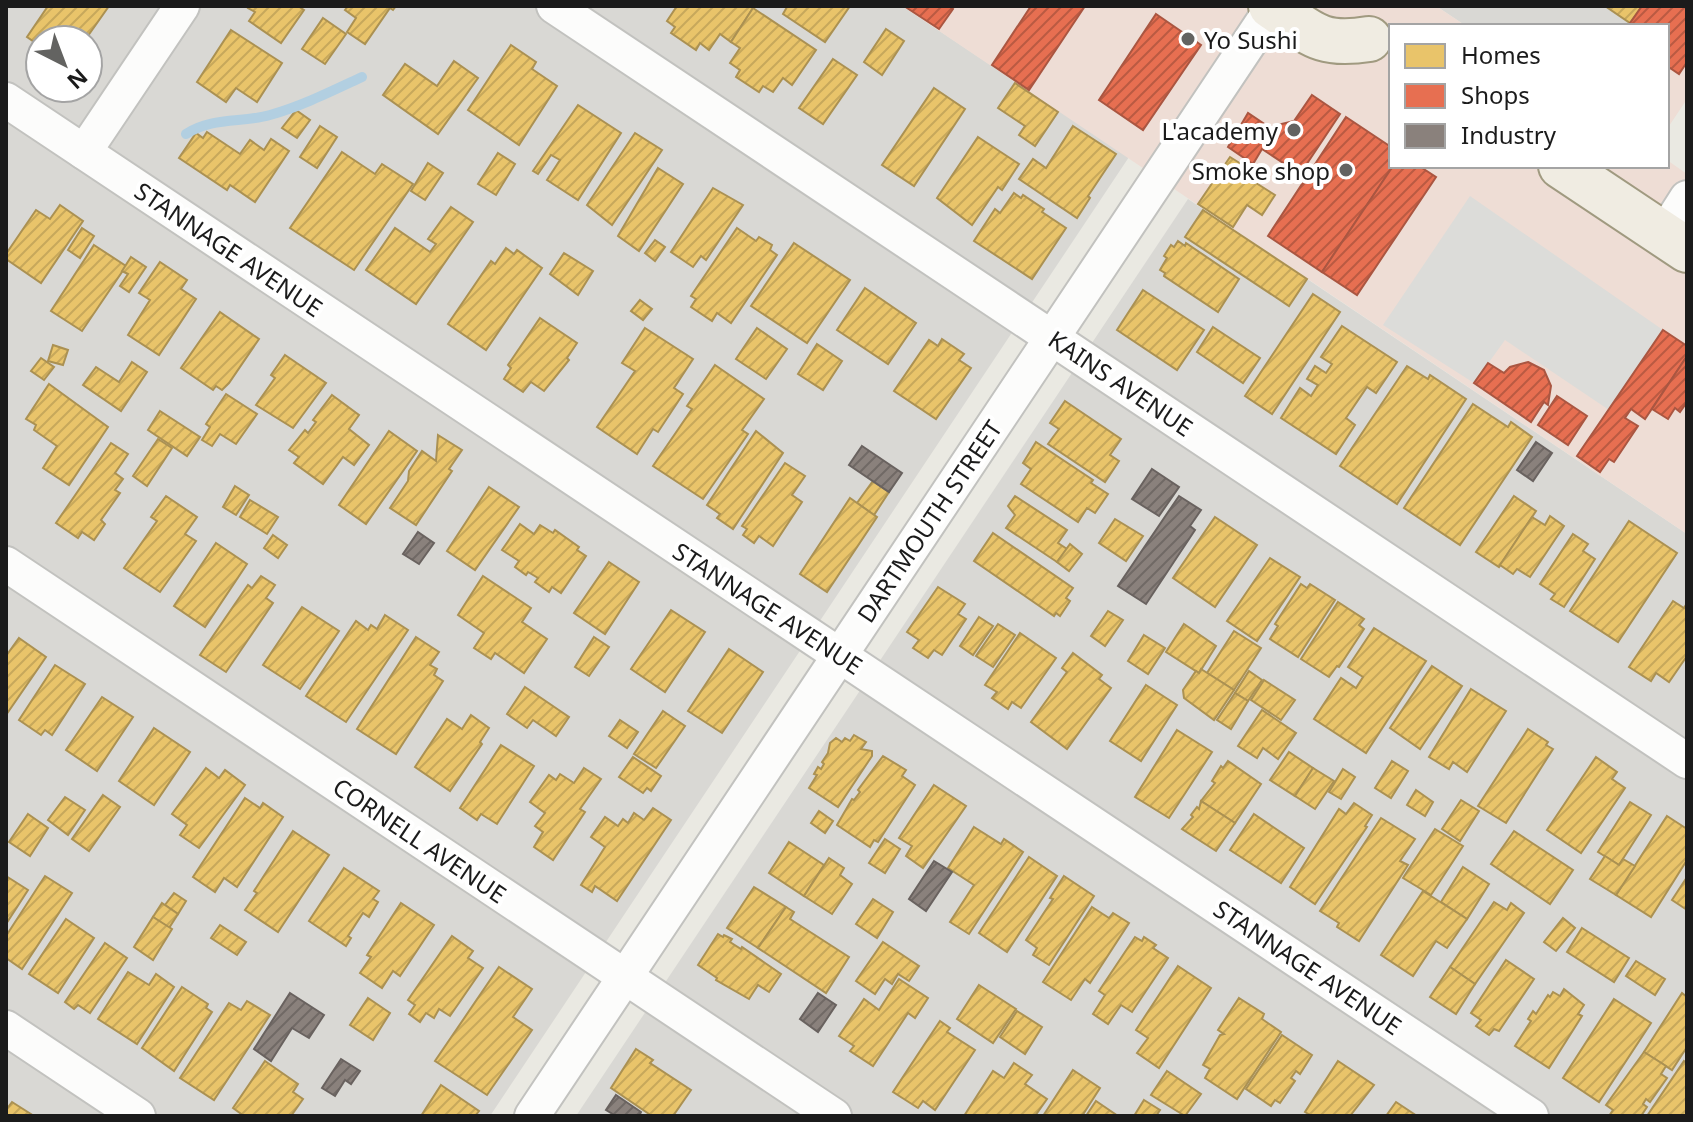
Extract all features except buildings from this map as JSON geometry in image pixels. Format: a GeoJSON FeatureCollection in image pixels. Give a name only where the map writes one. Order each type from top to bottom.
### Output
{"type":"FeatureCollection","features":[{"type":"Feature","properties":{"kind":"main road"},"geometry":{"type":"LineString","coordinates":[[1272,7],[1321,39],[1342,43],[1373,33]]}},
{"type":"Feature","properties":{"kind":"main road"},"geometry":{"type":"LineString","coordinates":[[1564,168],[1675,242]]}},
{"type":"Feature","properties":{"kind":"street"},"geometry":{"type":"LineString","coordinates":[[84,152],[182,6]]}},
{"type":"Feature","properties":{"kind":"street","name":"KAINS AVENUE"},"geometry":{"type":"LineString","coordinates":[[554,6],[1687,761]]}},
{"type":"Feature","properties":{"kind":"street","name":"DARTMOUTH STREET"},"geometry":{"type":"LineString","coordinates":[[532,1116],[1272,7]]}},
{"type":"Feature","properties":{"kind":"street","name":"STANNAGE AVENUE"},"geometry":{"type":"LineString","coordinates":[[6,100],[1531,1116]]}},
{"type":"Feature","properties":{"kind":"street"},"geometry":{"type":"LineString","coordinates":[[1675,242],[1687,198]]}},
{"type":"Feature","properties":{"kind":"street","name":"CORNELL AVENUE"},"geometry":{"type":"LineString","coordinates":[[6,564],[834,1116]]}},
{"type":"Feature","properties":{"kind":"street"},"geometry":{"type":"LineString","coordinates":[[6,1028],[138,1116]]}},
{"type":"Feature","properties":{"kind":"shaded area"},"geometry":{"type":"Polygon","coordinates":[[[6,6],[902,6],[1129,157],[490,1116],[6,1116],[6,6]]]}},
{"type":"Feature","properties":{"kind":"shaded area"},"geometry":{"type":"Polygon","coordinates":[[[902,6],[1436,6],[1463,24],[1389,24],[1389,168],[1669,168],[1669,161],[1687,174],[1687,534],[902,6]]]}},
{"type":"Feature","properties":{"kind":"shaded area"},"geometry":{"type":"Polygon","coordinates":[[[1436,6],[1642,6],[1629,24],[1463,24],[1436,6]]]}},
{"type":"Feature","properties":{"kind":"shaded area"},"geometry":{"type":"Polygon","coordinates":[[[1687,6],[1687,99],[1669,126],[1669,24],[1634,24],[1687,6]]]}},
{"type":"Feature","properties":{"kind":"shaded area"},"geometry":{"type":"Polygon","coordinates":[[[1470,196],[1663,330],[1609,410],[1505,340],[1474,383],[1383,325],[1470,196]]]}},
{"type":"Feature","properties":{"kind":"shaded area"},"geometry":{"type":"Polygon","coordinates":[[[1188,199],[1687,534],[1687,1116],[576,1116],[1188,199]]]}},
{"type":"Feature","properties":{"kind":"waterway"},"geometry":{"type":"LineString","coordinates":[[186,134],[206,125],[282,111],[362,77]]}},
{"type":"Feature","properties":{"kind":"place","name":"Yo Sushi"},"geometry":{"type":"Point","coordinates":[1188,39]}},
{"type":"Feature","properties":{"kind":"place","name":"L'academy"},"geometry":{"type":"Point","coordinates":[1294,130]}},
{"type":"Feature","properties":{"kind":"place","name":"Smoke shop"},"geometry":{"type":"Point","coordinates":[1346,170]}}]}
